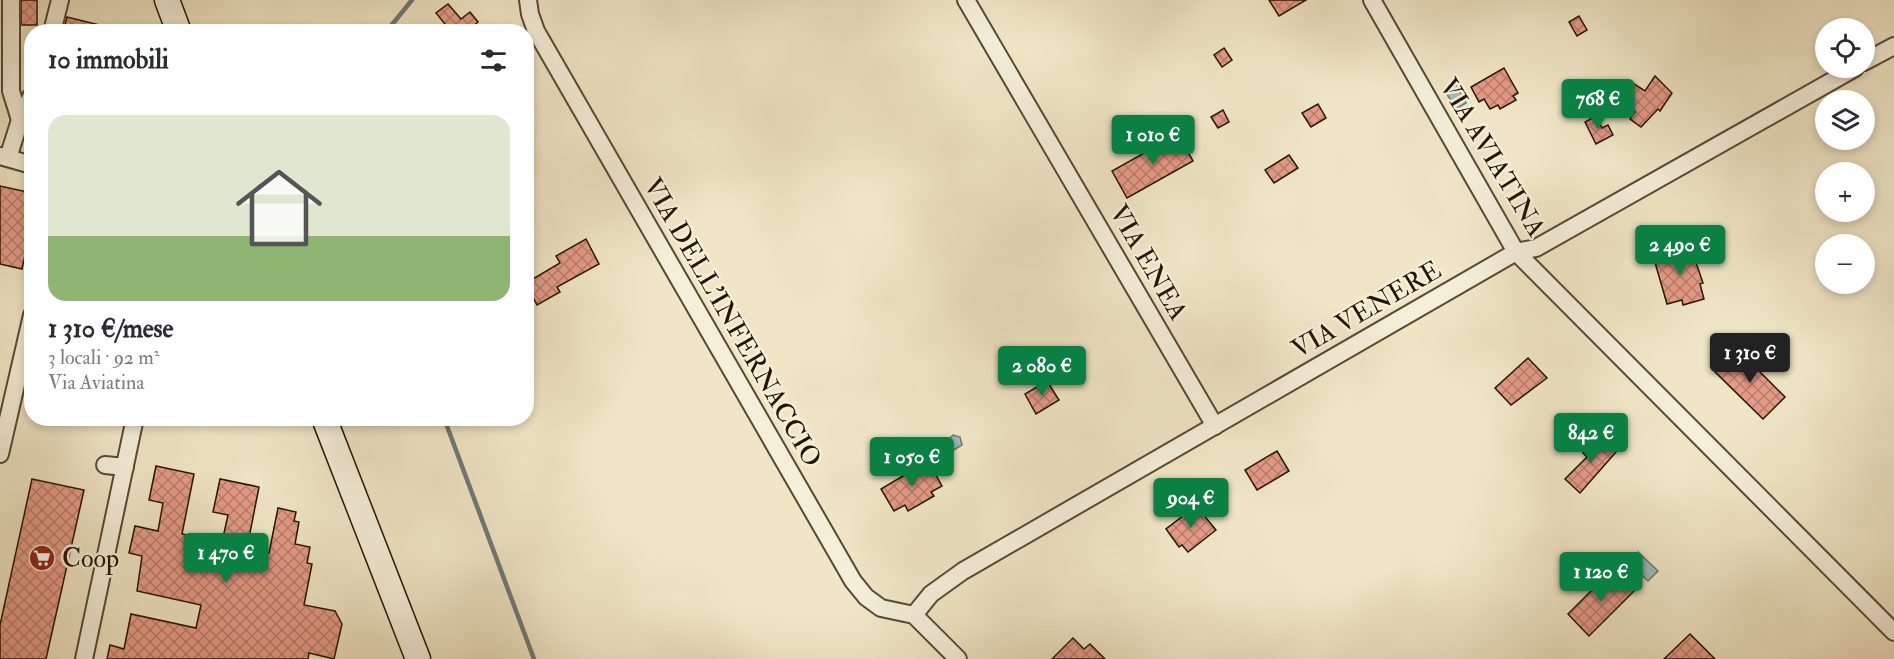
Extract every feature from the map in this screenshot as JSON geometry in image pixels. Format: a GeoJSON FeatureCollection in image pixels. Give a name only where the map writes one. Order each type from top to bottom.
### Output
{"type":"FeatureCollection","features":[{"type":"Feature","properties":{"kind":"main road"},"geometry":{"type":"LineString","coordinates":[[167,0],[175,24]]}},
{"type":"Feature","properties":{"kind":"main road"},"geometry":{"type":"LineString","coordinates":[[327,426],[417,659]]}},
{"type":"Feature","properties":{"kind":"street"},"geometry":{"type":"LineString","coordinates":[[11,0],[11,91],[20,120]]}},
{"type":"Feature","properties":{"kind":"street"},"geometry":{"type":"LineString","coordinates":[[54,24],[60,0]]}},
{"type":"Feature","properties":{"kind":"street","name":"VIA DELL'INFERNACCIO"},"geometry":{"type":"LineString","coordinates":[[528,0],[534,24]]}},
{"type":"Feature","properties":{"kind":"street","name":"VIA ENEA"},"geometry":{"type":"LineString","coordinates":[[966,0],[1215,426]]}},
{"type":"Feature","properties":{"kind":"street","name":"VIA AVIATINA"},"geometry":{"type":"LineString","coordinates":[[1372,0],[1516,252],[1894,632]]}},
{"type":"Feature","properties":{"kind":"street","name":"VIA DELL'INFERNACCIO"},"geometry":{"type":"LineString","coordinates":[[534,25],[853,581],[866,597],[881,608],[914,615]]}},
{"type":"Feature","properties":{"kind":"street"},"geometry":{"type":"LineString","coordinates":[[1875,56],[1894,46]]}},
{"type":"Feature","properties":{"kind":"street","name":"VIA VENERE"},"geometry":{"type":"LineString","coordinates":[[914,615],[931,594],[956,576],[1516,252],[1536,248],[1837,78]]}},
{"type":"Feature","properties":{"kind":"street"},"geometry":{"type":"LineString","coordinates":[[24,112],[4,157],[24,163]]}},
{"type":"Feature","properties":{"kind":"street"},"geometry":{"type":"LineString","coordinates":[[0,454],[24,350]]}},
{"type":"Feature","properties":{"kind":"street"},"geometry":{"type":"LineString","coordinates":[[84,659],[133,426]]}},
{"type":"Feature","properties":{"kind":"street"},"geometry":{"type":"LineString","coordinates":[[105,465],[125,467]]}},
{"type":"Feature","properties":{"kind":"street"},"geometry":{"type":"LineString","coordinates":[[914,615],[958,659]]}},
{"type":"Feature","properties":{"kind":"water"},"geometry":{"type":"Polygon","coordinates":[[[1598,84],[1604,94],[1581,108],[1575,97],[1598,84]]]}},
{"type":"Feature","properties":{"kind":"water"},"geometry":{"type":"Polygon","coordinates":[[[1456,85],[1466,103],[1456,109],[1445,91],[1456,85]]]}},
{"type":"Feature","properties":{"kind":"water"},"geometry":{"type":"Polygon","coordinates":[[[953,435],[960,437],[962,445],[947,454],[944,444],[953,435]]]}},
{"type":"Feature","properties":{"kind":"water"},"geometry":{"type":"Polygon","coordinates":[[[1638,552],[1658,571],[1648,581],[1628,562],[1638,552]]]}},
{"type":"Feature","properties":{"kind":"building"},"geometry":{"type":"Polygon","coordinates":[[[21,0],[37,0],[37,24],[21,25],[21,0]]]}},
{"type":"Feature","properties":{"kind":"building"},"geometry":{"type":"Polygon","coordinates":[[[1269,0],[1306,0],[1279,16],[1269,0]]]}},
{"type":"Feature","properties":{"kind":"building"},"geometry":{"type":"Polygon","coordinates":[[[448,4],[461,19],[470,12],[478,22],[476,24],[445,24],[436,13],[448,4]]]}},
{"type":"Feature","properties":{"kind":"building"},"geometry":{"type":"Polygon","coordinates":[[[1579,16],[1587,30],[1577,36],[1569,22],[1579,16]]]}},
{"type":"Feature","properties":{"kind":"building"},"geometry":{"type":"Polygon","coordinates":[[[67,17],[96,24],[65,24],[67,17]]]}},
{"type":"Feature","properties":{"kind":"building"},"geometry":{"type":"Polygon","coordinates":[[[1224,48],[1232,60],[1222,67],[1214,55],[1224,48]]]}},
{"type":"Feature","properties":{"kind":"building"},"geometry":{"type":"Polygon","coordinates":[[[1504,68],[1518,93],[1513,96],[1516,100],[1500,109],[1498,105],[1490,109],[1484,99],[1479,102],[1471,87],[1504,68]]]}},
{"type":"Feature","properties":{"kind":"building"},"geometry":{"type":"Polygon","coordinates":[[[1655,76],[1672,93],[1660,111],[1658,109],[1641,127],[1630,119],[1635,112],[1618,100],[1631,82],[1645,91],[1655,76]]]}},
{"type":"Feature","properties":{"kind":"building"},"geometry":{"type":"Polygon","coordinates":[[[1318,104],[1326,118],[1311,127],[1302,113],[1318,104]]]}},
{"type":"Feature","properties":{"kind":"building"},"geometry":{"type":"Polygon","coordinates":[[[1223,110],[1229,122],[1218,128],[1211,117],[1223,110]]]}},
{"type":"Feature","properties":{"kind":"building"},"geometry":{"type":"Polygon","coordinates":[[[1596,116],[1602,128],[1608,125],[1613,135],[1596,144],[1585,122],[1596,116]]]}},
{"type":"Feature","properties":{"kind":"building"},"geometry":{"type":"Polygon","coordinates":[[[1178,134],[1193,161],[1127,198],[1112,171],[1178,134]]]}},
{"type":"Feature","properties":{"kind":"building"},"geometry":{"type":"Polygon","coordinates":[[[1289,155],[1298,168],[1274,183],[1265,170],[1289,155]]]}},
{"type":"Feature","properties":{"kind":"building"},"geometry":{"type":"Polygon","coordinates":[[[0,186],[24,191],[24,260],[22,269],[0,264],[0,186]]]}},
{"type":"Feature","properties":{"kind":"building"},"geometry":{"type":"Polygon","coordinates":[[[586,239],[599,264],[557,287],[560,292],[537,305],[534,299],[534,278],[560,263],[556,256],[586,239]]]}},
{"type":"Feature","properties":{"kind":"building"},"geometry":{"type":"Polygon","coordinates":[[[1690,245],[1703,283],[1700,284],[1704,299],[1683,305],[1682,300],[1667,304],[1654,259],[1670,255],[1669,251],[1690,245]]]}},
{"type":"Feature","properties":{"kind":"building"},"geometry":{"type":"Polygon","coordinates":[[[1737,349],[1785,397],[1763,419],[1715,372],[1737,349]]]}},
{"type":"Feature","properties":{"kind":"building"},"geometry":{"type":"Polygon","coordinates":[[[1528,358],[1547,378],[1511,405],[1495,388],[1528,358]]]}},
{"type":"Feature","properties":{"kind":"building"},"geometry":{"type":"Polygon","coordinates":[[[1047,381],[1059,400],[1036,414],[1025,394],[1047,381]]]}},
{"type":"Feature","properties":{"kind":"building"},"geometry":{"type":"Polygon","coordinates":[[[1600,436],[1616,452],[1580,493],[1565,479],[1587,457],[1583,453],[1600,436]]]}},
{"type":"Feature","properties":{"kind":"building"},"geometry":{"type":"Polygon","coordinates":[[[1277,451],[1289,471],[1257,490],[1245,470],[1277,451]]]}},
{"type":"Feature","properties":{"kind":"building"},"geometry":{"type":"Polygon","coordinates":[[[928,461],[942,486],[931,492],[934,496],[908,511],[905,505],[894,511],[881,489],[928,461]]]}},
{"type":"Feature","properties":{"kind":"building"},"geometry":{"type":"Polygon","coordinates":[[[156,466],[194,474],[182,534],[222,542],[228,515],[213,512],[220,479],[259,487],[247,548],[269,553],[278,508],[296,512],[294,521],[299,522],[295,544],[310,547],[307,563],[312,564],[304,605],[335,611],[342,624],[334,659],[309,653],[308,659],[107,659],[110,645],[124,649],[131,614],[196,628],[201,605],[137,591],[142,556],[129,553],[135,526],[158,531],[163,503],[149,500],[156,466]]]}},
{"type":"Feature","properties":{"kind":"building","name":"Coop"},"geometry":{"type":"Polygon","coordinates":[[[32,479],[84,490],[46,659],[0,659],[0,625],[32,479]]]}},
{"type":"Feature","properties":{"kind":"building"},"geometry":{"type":"Polygon","coordinates":[[[1196,506],[1216,530],[1188,552],[1182,545],[1179,547],[1166,529],[1196,506]]]}},
{"type":"Feature","properties":{"kind":"building"},"geometry":{"type":"Polygon","coordinates":[[[1612,570],[1634,591],[1589,636],[1568,614],[1612,570]]]}},
{"type":"Feature","properties":{"kind":"building"},"geometry":{"type":"Polygon","coordinates":[[[1690,634],[1715,659],[1664,659],[1690,634]]]}},
{"type":"Feature","properties":{"kind":"building"},"geometry":{"type":"Polygon","coordinates":[[[1073,638],[1084,649],[1090,644],[1105,659],[1052,659],[1073,638]]]}},
{"type":"Feature","properties":{"kind":"waterway"},"geometry":{"type":"LineString","coordinates":[[392,24],[412,0]]}},
{"type":"Feature","properties":{"kind":"waterway"},"geometry":{"type":"LineString","coordinates":[[447,426],[534,659]]}},
{"type":"Feature","properties":{"kind":"place","name":"Coop"},"geometry":{"type":"Point","coordinates":[42,558]}}]}
